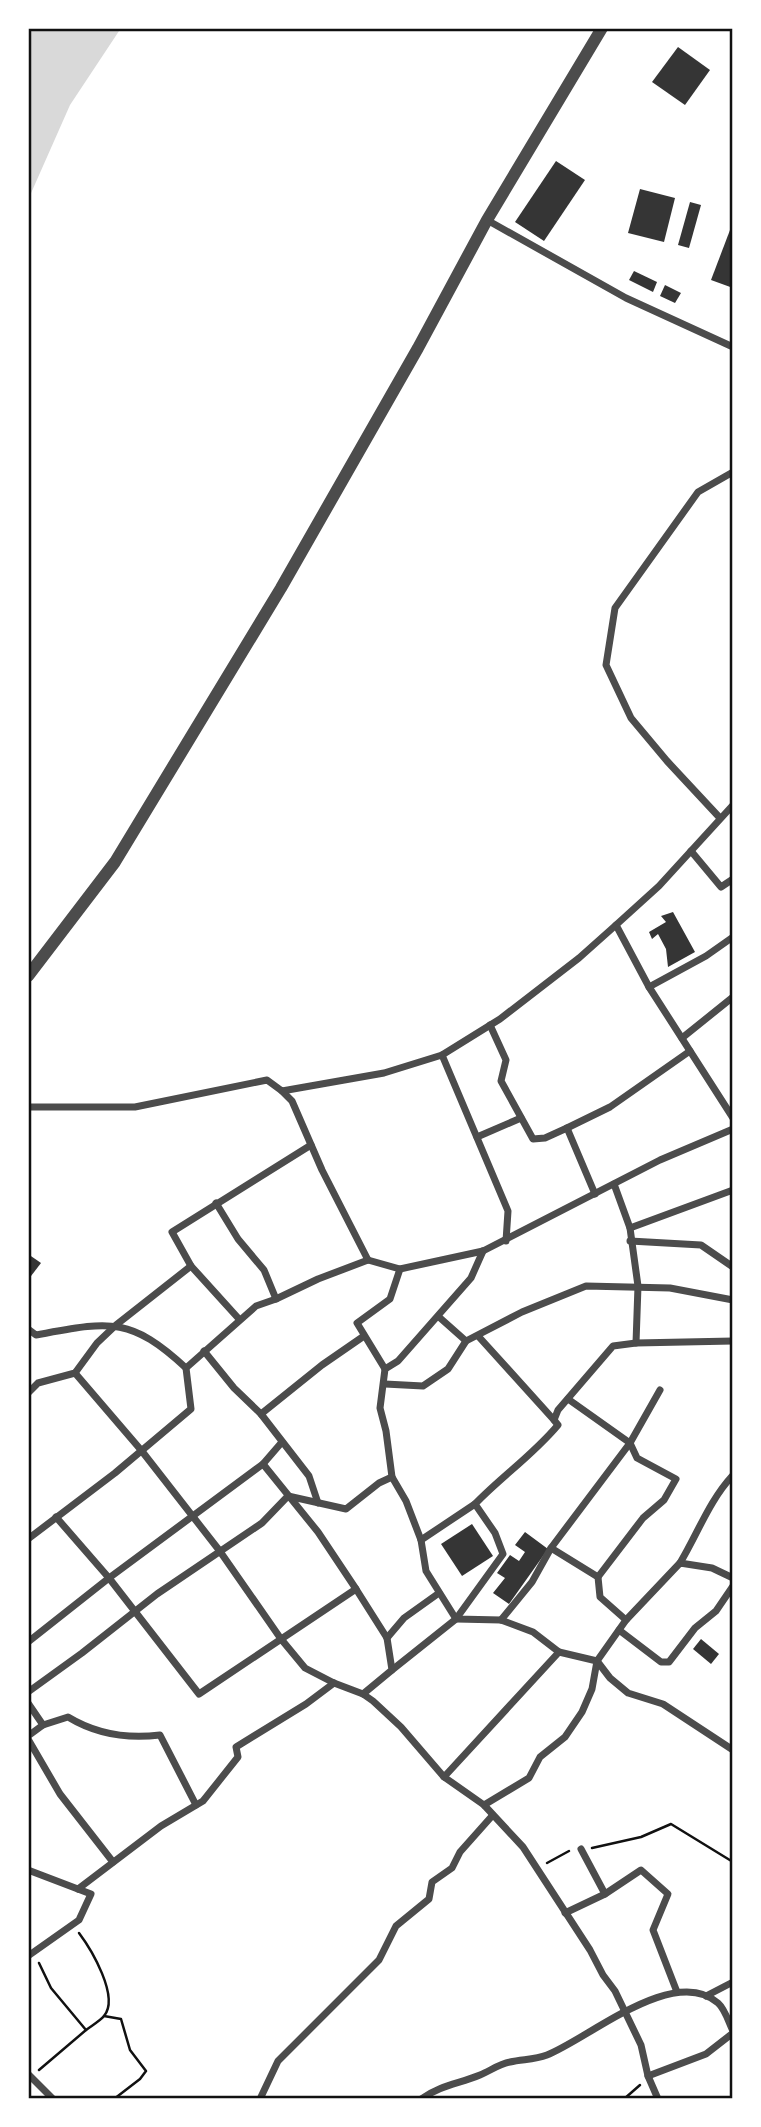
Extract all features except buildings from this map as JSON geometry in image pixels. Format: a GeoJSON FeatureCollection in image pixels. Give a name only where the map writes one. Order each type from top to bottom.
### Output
{"type":"FeatureCollection","features":[{"type":"Feature","properties":{"kind":"street"},"geometry":{"type":"LineString","coordinates":[[28,976],[115,862],[281,588],[418,348],[487,219],[602,28]]}},
{"type":"Feature","properties":{"kind":"street"},"geometry":{"type":"LineString","coordinates":[[487,219],[626,298],[733,347]]}},
{"type":"Feature","properties":{"kind":"street"},"geometry":{"type":"LineString","coordinates":[[720,818],[631,718],[606,665],[615,608],[698,492],[733,471]]}},
{"type":"Feature","properties":{"kind":"street"},"geometry":{"type":"LineString","coordinates":[[282,1091],[384,1073],[442,1055],[491,1025],[579,958],[659,886],[733,805]]}},
{"type":"Feature","properties":{"kind":"street"},"geometry":{"type":"LineString","coordinates":[[691,851],[721,887],[733,879]]}},
{"type":"Feature","properties":{"kind":"street"},"geometry":{"type":"LineString","coordinates":[[616,925],[649,987],[733,1118]]}},
{"type":"Feature","properties":{"kind":"street"},"geometry":{"type":"LineString","coordinates":[[649,987],[706,956],[733,937]]}},
{"type":"Feature","properties":{"kind":"street"},"geometry":{"type":"LineString","coordinates":[[682,1038],[733,997]]}},
{"type":"Feature","properties":{"kind":"street"},"geometry":{"type":"LineString","coordinates":[[491,1025],[506,1060],[501,1081],[533,1139],[545,1138],[610,1107],[690,1051]]}},
{"type":"Feature","properties":{"kind":"street"},"geometry":{"type":"LineString","coordinates":[[442,1055],[508,1211],[506,1241]]}},
{"type":"Feature","properties":{"kind":"street"},"geometry":{"type":"LineString","coordinates":[[28,1107],[135,1107],[267,1080],[292,1101],[368,1260]]}},
{"type":"Feature","properties":{"kind":"street"},"geometry":{"type":"LineString","coordinates":[[477,1137],[521,1118]]}},
{"type":"Feature","properties":{"kind":"street"},"geometry":{"type":"LineString","coordinates":[[567,1128],[595,1194]]}},
{"type":"Feature","properties":{"kind":"street"},"geometry":{"type":"LineString","coordinates":[[186,1368],[256,1306],[368,1260],[400,1269],[483,1251],[660,1160],[733,1129]]}},
{"type":"Feature","properties":{"kind":"street"},"geometry":{"type":"LineString","coordinates":[[239,1319],[191,1266],[172,1232],[311,1145]]}},
{"type":"Feature","properties":{"kind":"street"},"geometry":{"type":"LineString","coordinates":[[614,1184],[630,1228],[638,1286],[636,1343]]}},
{"type":"Feature","properties":{"kind":"street"},"geometry":{"type":"LineString","coordinates":[[630,1228],[733,1190]]}},
{"type":"Feature","properties":{"kind":"street"},"geometry":{"type":"LineString","coordinates":[[216,1203],[239,1239],[264,1270],[276,1299]]}},
{"type":"Feature","properties":{"kind":"street"},"geometry":{"type":"LineString","coordinates":[[630,1241],[701,1245],[733,1267]]}},
{"type":"Feature","properties":{"kind":"street"},"geometry":{"type":"LineString","coordinates":[[385,1369],[398,1361],[439,1317],[471,1278],[483,1251]]}},
{"type":"Feature","properties":{"kind":"street"},"geometry":{"type":"LineString","coordinates":[[28,1393],[38,1383],[75,1373],[97,1343],[116,1325],[191,1266]]}},
{"type":"Feature","properties":{"kind":"street"},"geometry":{"type":"LineString","coordinates":[[400,1269],[390,1299],[357,1323],[385,1369],[380,1408],[392,1477],[406,1501],[421,1540],[426,1572],[456,1619]]}},
{"type":"Feature","properties":{"kind":"street"},"geometry":{"type":"LineString","coordinates":[[384,1384],[423,1386],[448,1369],[466,1341],[479,1337],[522,1312],[586,1286],[670,1288],[733,1300]]}},
{"type":"Feature","properties":{"kind":"street"},"geometry":{"type":"LineString","coordinates":[[439,1317],[466,1341]]}},
{"type":"Feature","properties":{"kind":"street"},"geometry":{"type":"LineString","coordinates":[[28,1329],[36,1335],[116,1325],[129,1328],[161,1345],[186,1368],[191,1409],[115,1473],[28,1539]]}},
{"type":"Feature","properties":{"kind":"street"},"geometry":{"type":"LineString","coordinates":[[261,1414],[364,1336]]}},
{"type":"Feature","properties":{"kind":"street"},"geometry":{"type":"LineString","coordinates":[[421,1540],[475,1504],[492,1486],[541,1446],[558,1425],[479,1337]]}},
{"type":"Feature","properties":{"kind":"street"},"geometry":{"type":"LineString","coordinates":[[554,1419],[613,1346],[733,1341]]}},
{"type":"Feature","properties":{"kind":"street"},"geometry":{"type":"LineString","coordinates":[[204,1351],[234,1388],[261,1414],[309,1476],[318,1503]]}},
{"type":"Feature","properties":{"kind":"street"},"geometry":{"type":"LineString","coordinates":[[75,1373],[141,1450],[219,1550],[305,1668],[363,1694],[401,1727],[444,1777],[484,1805],[523,1847],[615,1991],[641,2045],[648,2076],[658,2099]]}},
{"type":"Feature","properties":{"kind":"street"},"geometry":{"type":"LineString","coordinates":[[501,1620],[630,1443],[660,1391]]}},
{"type":"Feature","properties":{"kind":"street"},"geometry":{"type":"LineString","coordinates":[[568,1399],[630,1443],[637,1458],[676,1479],[664,1500],[643,1518],[598,1577],[600,1597],[626,1620]]}},
{"type":"Feature","properties":{"kind":"street"},"geometry":{"type":"LineString","coordinates":[[28,1642],[109,1578],[263,1464],[282,1442]]}},
{"type":"Feature","properties":{"kind":"street"},"geometry":{"type":"LineString","coordinates":[[263,1464],[318,1532],[387,1638],[392,1670]]}},
{"type":"Feature","properties":{"kind":"street"},"geometry":{"type":"LineString","coordinates":[[484,1805],[529,1778],[540,1757],[565,1737],[587,1700],[597,1661],[626,1620],[680,1563],[717,1493],[733,1475]]}},
{"type":"Feature","properties":{"kind":"street"},"geometry":{"type":"LineString","coordinates":[[288,1496],[346,1509],[379,1483],[392,1477]]}},
{"type":"Feature","properties":{"kind":"street"},"geometry":{"type":"LineString","coordinates":[[29,1691],[219,1550],[262,1523],[288,1496]]}},
{"type":"Feature","properties":{"kind":"street"},"geometry":{"type":"LineString","coordinates":[[363,1694],[456,1619],[503,1554],[495,1532],[475,1504]]}},
{"type":"Feature","properties":{"kind":"street"},"geometry":{"type":"LineString","coordinates":[[56,1517],[109,1578],[199,1694],[356,1589]]}},
{"type":"Feature","properties":{"kind":"street"},"geometry":{"type":"LineString","coordinates":[[551,1548],[598,1577]]}},
{"type":"Feature","properties":{"kind":"street"},"geometry":{"type":"LineString","coordinates":[[680,1563],[712,1568],[733,1578]]}},
{"type":"Feature","properties":{"kind":"street"},"geometry":{"type":"LineString","coordinates":[[619,1630],[661,1662],[669,1662],[695,1628],[716,1611],[733,1586]]}},
{"type":"Feature","properties":{"kind":"street"},"geometry":{"type":"LineString","coordinates":[[387,1638],[404,1618],[439,1593]]}},
{"type":"Feature","properties":{"kind":"street"},"geometry":{"type":"LineString","coordinates":[[456,1619],[501,1620],[533,1632],[559,1652],[597,1661],[610,1678],[628,1693],[663,1704],[733,1750]]}},
{"type":"Feature","properties":{"kind":"street"},"geometry":{"type":"LineString","coordinates":[[444,1777],[559,1652]]}},
{"type":"Feature","properties":{"kind":"street"},"geometry":{"type":"LineString","coordinates":[[78,1889],[161,1826],[203,1801],[238,1757],[236,1747],[306,1704],[334,1683]]}},
{"type":"Feature","properties":{"kind":"street"},"geometry":{"type":"LineString","coordinates":[[28,1703],[43,1724]]}},
{"type":"Feature","properties":{"kind":"street"},"geometry":{"type":"LineString","coordinates":[[113,1862],[60,1794],[28,1738],[43,1724],[68,1717],[84,1726],[111,1733],[137,1738],[160,1735],[196,1805]]}},
{"type":"Feature","properties":{"kind":"street"},"geometry":{"type":"LineString","coordinates":[[260,2099],[278,2062],[379,1960],[396,1926],[429,1899],[432,1881],[452,1868],[460,1853],[492,1816]]}},
{"type":"Feature","properties":{"kind":"street"},"geometry":{"type":"LineString","coordinates":[[581,1849],[605,1894]]}},
{"type":"Feature","properties":{"kind":"street"},"geometry":{"type":"LineString","coordinates":[[28,1870],[91,1895],[79,1920],[31,1955]]}},
{"type":"Feature","properties":{"kind":"street"},"geometry":{"type":"LineString","coordinates":[[565,1913],[605,1894],[641,1870],[668,1894],[653,1930],[677,1992]]}},
{"type":"Feature","properties":{"kind":"street"},"geometry":{"type":"LineString","coordinates":[[706,1997],[733,1982]]}},
{"type":"Feature","properties":{"kind":"street"},"geometry":{"type":"LineString","coordinates":[[421,2099],[436,2088],[480,2075],[504,2063],[537,2059],[560,2050],[625,2011],[656,1997],[677,1992],[706,1997],[719,2004],[733,2032],[706,2054],[648,2076]]}},
{"type":"Feature","properties":{"kind":"street"},"geometry":{"type":"LineString","coordinates":[[29,2075],[53,2099]]}},
{"type":"Feature","properties":{"kind":"path"},"geometry":{"type":"LineString","coordinates":[[537,1868],[570,1851],[640,1837],[671,1824],[733,1862]]}},
{"type":"Feature","properties":{"kind":"path"},"geometry":{"type":"LineString","coordinates":[[29,2075],[104,2016],[108,2008],[101,1966],[74,1924]]}},
{"type":"Feature","properties":{"kind":"path"},"geometry":{"type":"LineString","coordinates":[[31,1955],[51,1988],[86,2030]]}},
{"type":"Feature","properties":{"kind":"path"},"geometry":{"type":"LineString","coordinates":[[104,2016],[121,2019],[130,2050],[146,2071],[114,2099]]}},
{"type":"Feature","properties":{"kind":"path"},"geometry":{"type":"LineString","coordinates":[[624,2099],[648,2076]]}},
{"type":"Feature","properties":{"kind":"shaded area"},"geometry":{"type":"Polygon","coordinates":[[[28,28],[121,28],[70,105],[28,200],[28,28]]]}}]}
